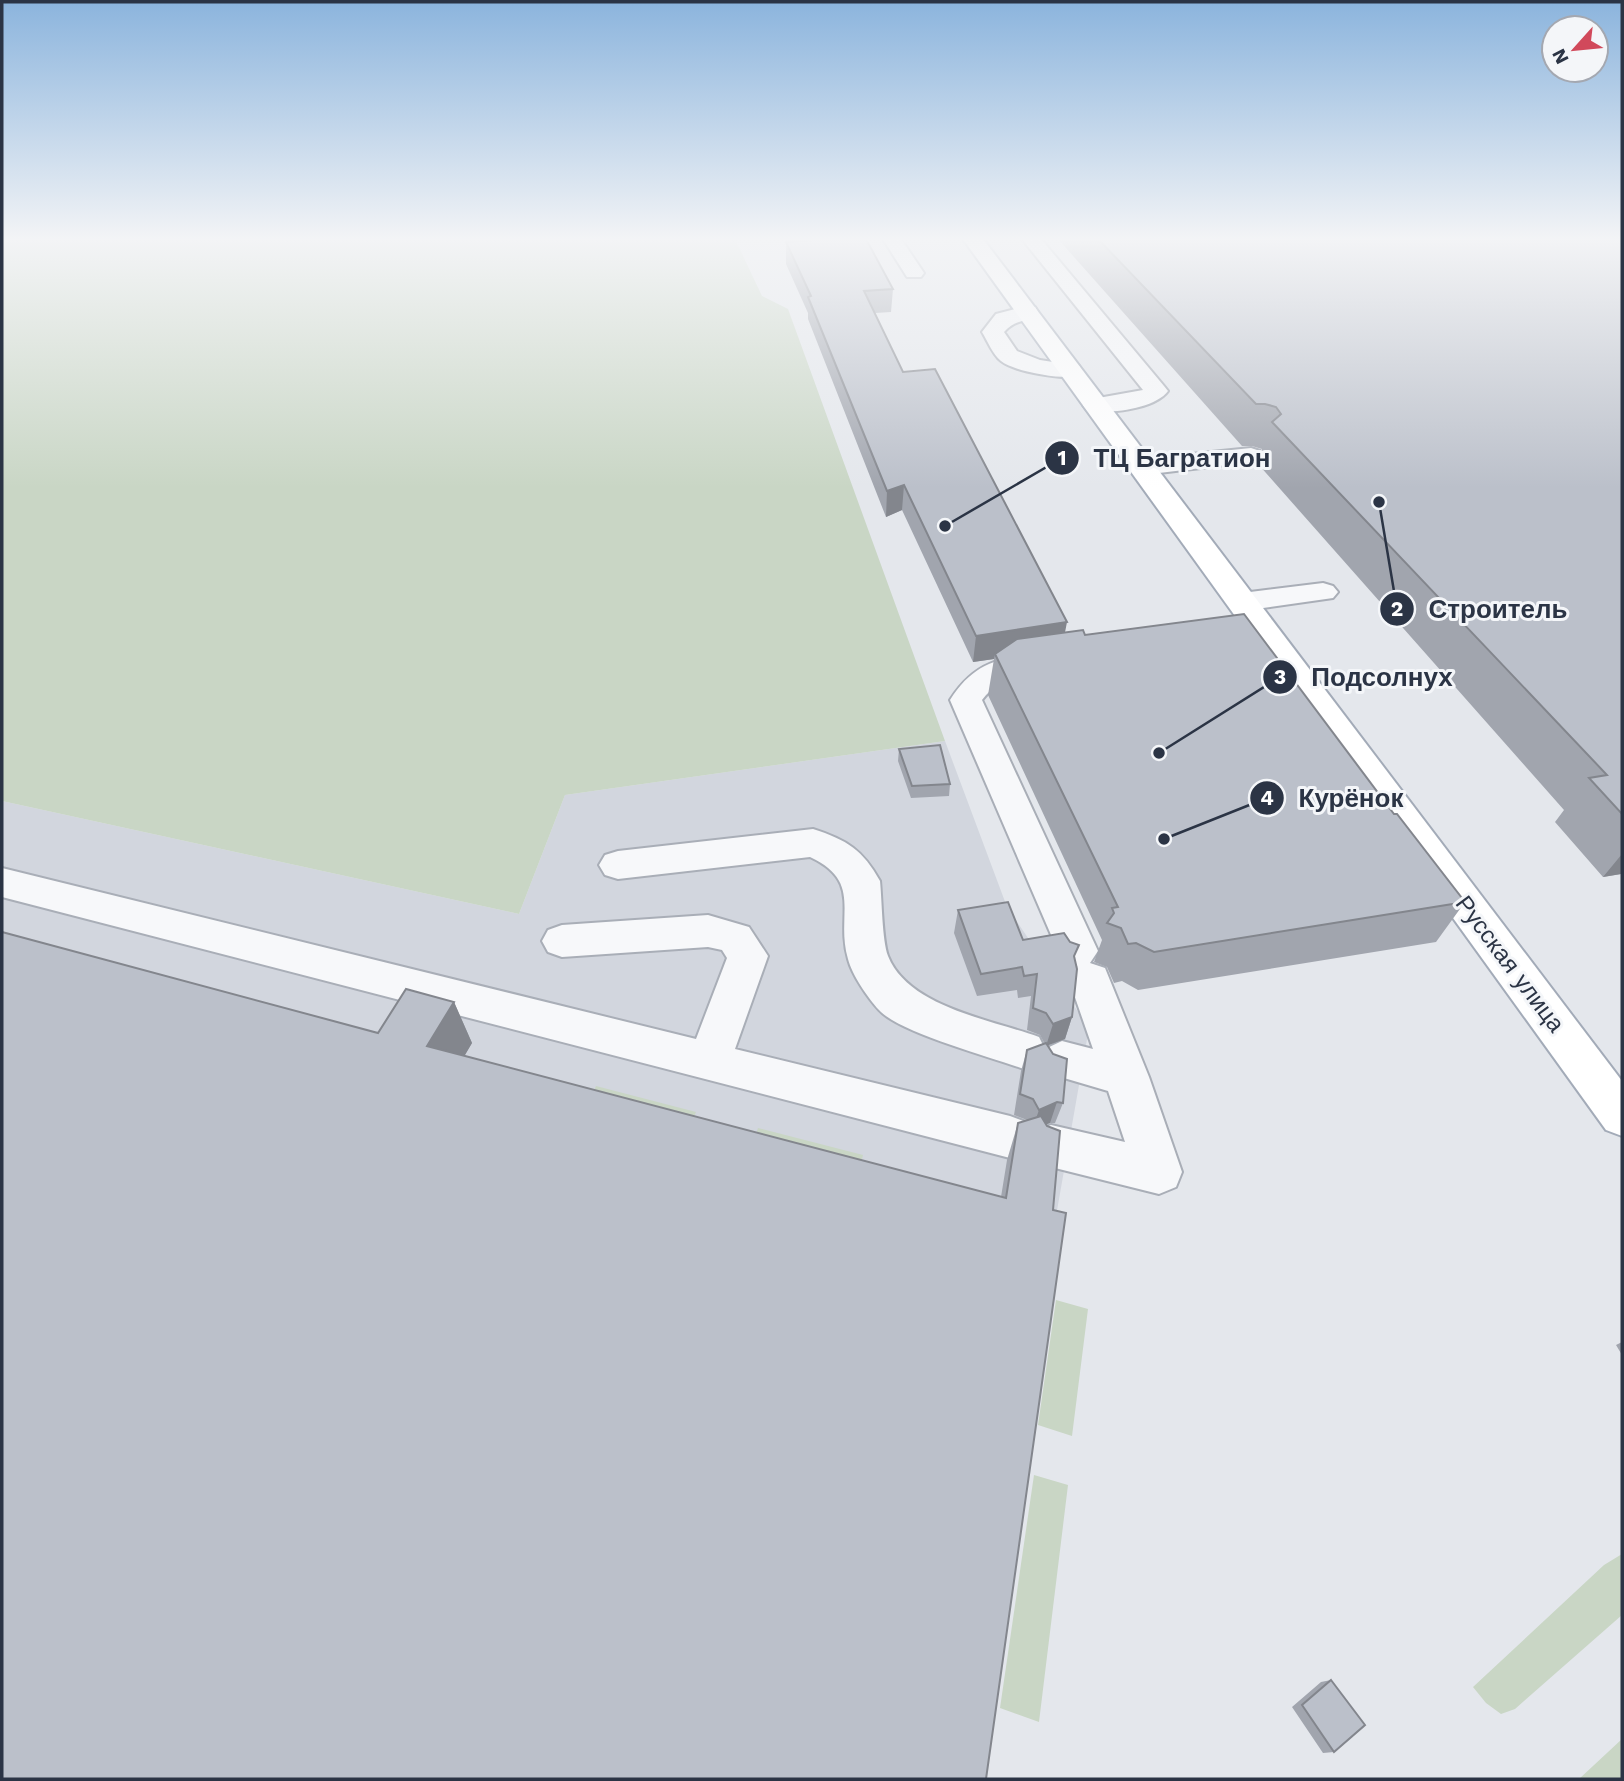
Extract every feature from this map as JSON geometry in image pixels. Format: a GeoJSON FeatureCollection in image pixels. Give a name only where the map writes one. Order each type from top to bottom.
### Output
{"type":"FeatureCollection","features":[{"type":"Feature","properties":{"kind":"main road","name":"Русская улица"},"geometry":{"type":"LineString","coordinates":[[1035,322],[1622,1116]]}},
{"type":"Feature","properties":{"kind":"lane"},"geometry":{"type":"LineString","coordinates":[[1096,405],[1146,399],[1156,391],[1099,322]]}},
{"type":"Feature","properties":{"kind":"lane"},"geometry":{"type":"LineString","coordinates":[[1142,467],[1251,457]]}},
{"type":"Feature","properties":{"kind":"lane"},"geometry":{"type":"LineString","coordinates":[[1242,602],[1323,592]]}},
{"type":"Feature","properties":{"kind":"lane"},"geometry":{"type":"LineString","coordinates":[[2,883],[1031,1142],[1160,1172],[1084,966],[966,700],[976,682],[1001,668],[1080,658]]}},
{"type":"Feature","properties":{"kind":"lane"},"geometry":{"type":"LineString","coordinates":[[618,865],[813,843],[823,847],[842,856],[861,881],[868,959],[895,999],[930,1020],[1043,1055],[1127,1077]]}},
{"type":"Feature","properties":{"kind":"lane"},"geometry":{"type":"LineString","coordinates":[[562,942],[708,931],[735,938],[748,956],[709,1061]]}},
{"type":"Feature","properties":{"kind":"shaded area"},"geometry":{"type":"Polygon","coordinates":[[[945,741],[1007,907],[1089,1028],[1045,1279],[2,1779],[2,801],[519,914],[565,795],[945,741]]]}},
{"type":"Feature","properties":{"kind":"green space"},"geometry":{"type":"Polygon","coordinates":[[[2,322],[793,322],[945,741],[565,795],[519,914],[2,801],[2,322]]]}},
{"type":"Feature","properties":{"kind":"green space"},"geometry":{"type":"Polygon","coordinates":[[[596,1086],[696,1112],[686,1136],[586,1109],[596,1086]]]}},
{"type":"Feature","properties":{"kind":"green space"},"geometry":{"type":"Polygon","coordinates":[[[758,1128],[863,1155],[860,1168],[750,1152],[758,1128]]]}},
{"type":"Feature","properties":{"kind":"green space"},"geometry":{"type":"Polygon","coordinates":[[[1056,1300],[1088,1309],[1072,1436],[1038,1425],[1056,1300]]]}},
{"type":"Feature","properties":{"kind":"green space"},"geometry":{"type":"Polygon","coordinates":[[[1034,1475],[1068,1485],[1039,1722],[1000,1708],[1034,1475]]]}},
{"type":"Feature","properties":{"kind":"green space"},"geometry":{"type":"Polygon","coordinates":[[[1622,1554],[1622,1615],[1515,1709],[1501,1714],[1486,1703],[1473,1687],[1604,1565],[1622,1554]]]}},
{"type":"Feature","properties":{"kind":"green space"},"geometry":{"type":"Polygon","coordinates":[[[1622,1739],[1622,1779],[1579,1779],[1622,1739]]]}},
{"type":"Feature","properties":{"kind":"building"},"geometry":{"type":"Polygon","coordinates":[[[818,322],[879,322],[903,372],[935,369],[1067,622],[976,636],[904,485],[887,491],[818,322]]]}},
{"type":"Feature","properties":{"kind":"building"},"geometry":{"type":"Polygon","coordinates":[[[1178,322],[1622,322],[1622,814],[1589,778],[1607,775],[1272,422],[1281,414],[1276,407],[1256,404],[1178,322]]]}},
{"type":"Feature","properties":{"kind":"building"},"geometry":{"type":"Polygon","coordinates":[[[1244,614],[1394,814],[1397,814],[1465,902],[1154,952],[1136,943],[1128,944],[1121,928],[1107,923],[1114,913],[1112,908],[1118,907],[995,654],[1017,639],[1083,630],[1085,635],[1244,614]]]}},
{"type":"Feature","properties":{"kind":"building"},"geometry":{"type":"Polygon","coordinates":[[[940,745],[950,784],[912,786],[899,749],[940,745]]]}},
{"type":"Feature","properties":{"kind":"building"},"geometry":{"type":"Polygon","coordinates":[[[1008,902],[1023,940],[1064,933],[1070,942],[1079,945],[1074,956],[1077,969],[1072,1017],[1053,1024],[1046,1013],[1033,1008],[1037,974],[1024,976],[1022,967],[981,974],[958,910],[1008,902]]]}},
{"type":"Feature","properties":{"kind":"building"},"geometry":{"type":"Polygon","coordinates":[[[2,932],[378,1033],[406,989],[454,1002],[427,1046],[1006,1198],[1018,1123],[1041,1116],[1047,1126],[1060,1131],[1053,1210],[1066,1213],[986,1779],[2,1779],[2,932]]]}},
{"type":"Feature","properties":{"kind":"building"},"geometry":{"type":"Polygon","coordinates":[[[1046,1043],[1053,1054],[1067,1059],[1063,1103],[1057,1102],[1039,1110],[1033,1099],[1020,1094],[1027,1050],[1046,1043]]]}},
{"type":"Feature","properties":{"kind":"building"},"geometry":{"type":"Polygon","coordinates":[[[1331,1680],[1365,1725],[1334,1752],[1302,1705],[1331,1680]]]}},
{"type":"Feature","properties":{"kind":"place","name":"Строитель"},"geometry":{"type":"Point","coordinates":[1379,502]}},
{"type":"Feature","properties":{"kind":"place","name":"ТЦ Багратион"},"geometry":{"type":"Point","coordinates":[945,526]}},
{"type":"Feature","properties":{"kind":"place","name":"Подсолнух"},"geometry":{"type":"Point","coordinates":[1159,753]}},
{"type":"Feature","properties":{"kind":"place","name":"Курёнок"},"geometry":{"type":"Point","coordinates":[1164,839]}}]}
